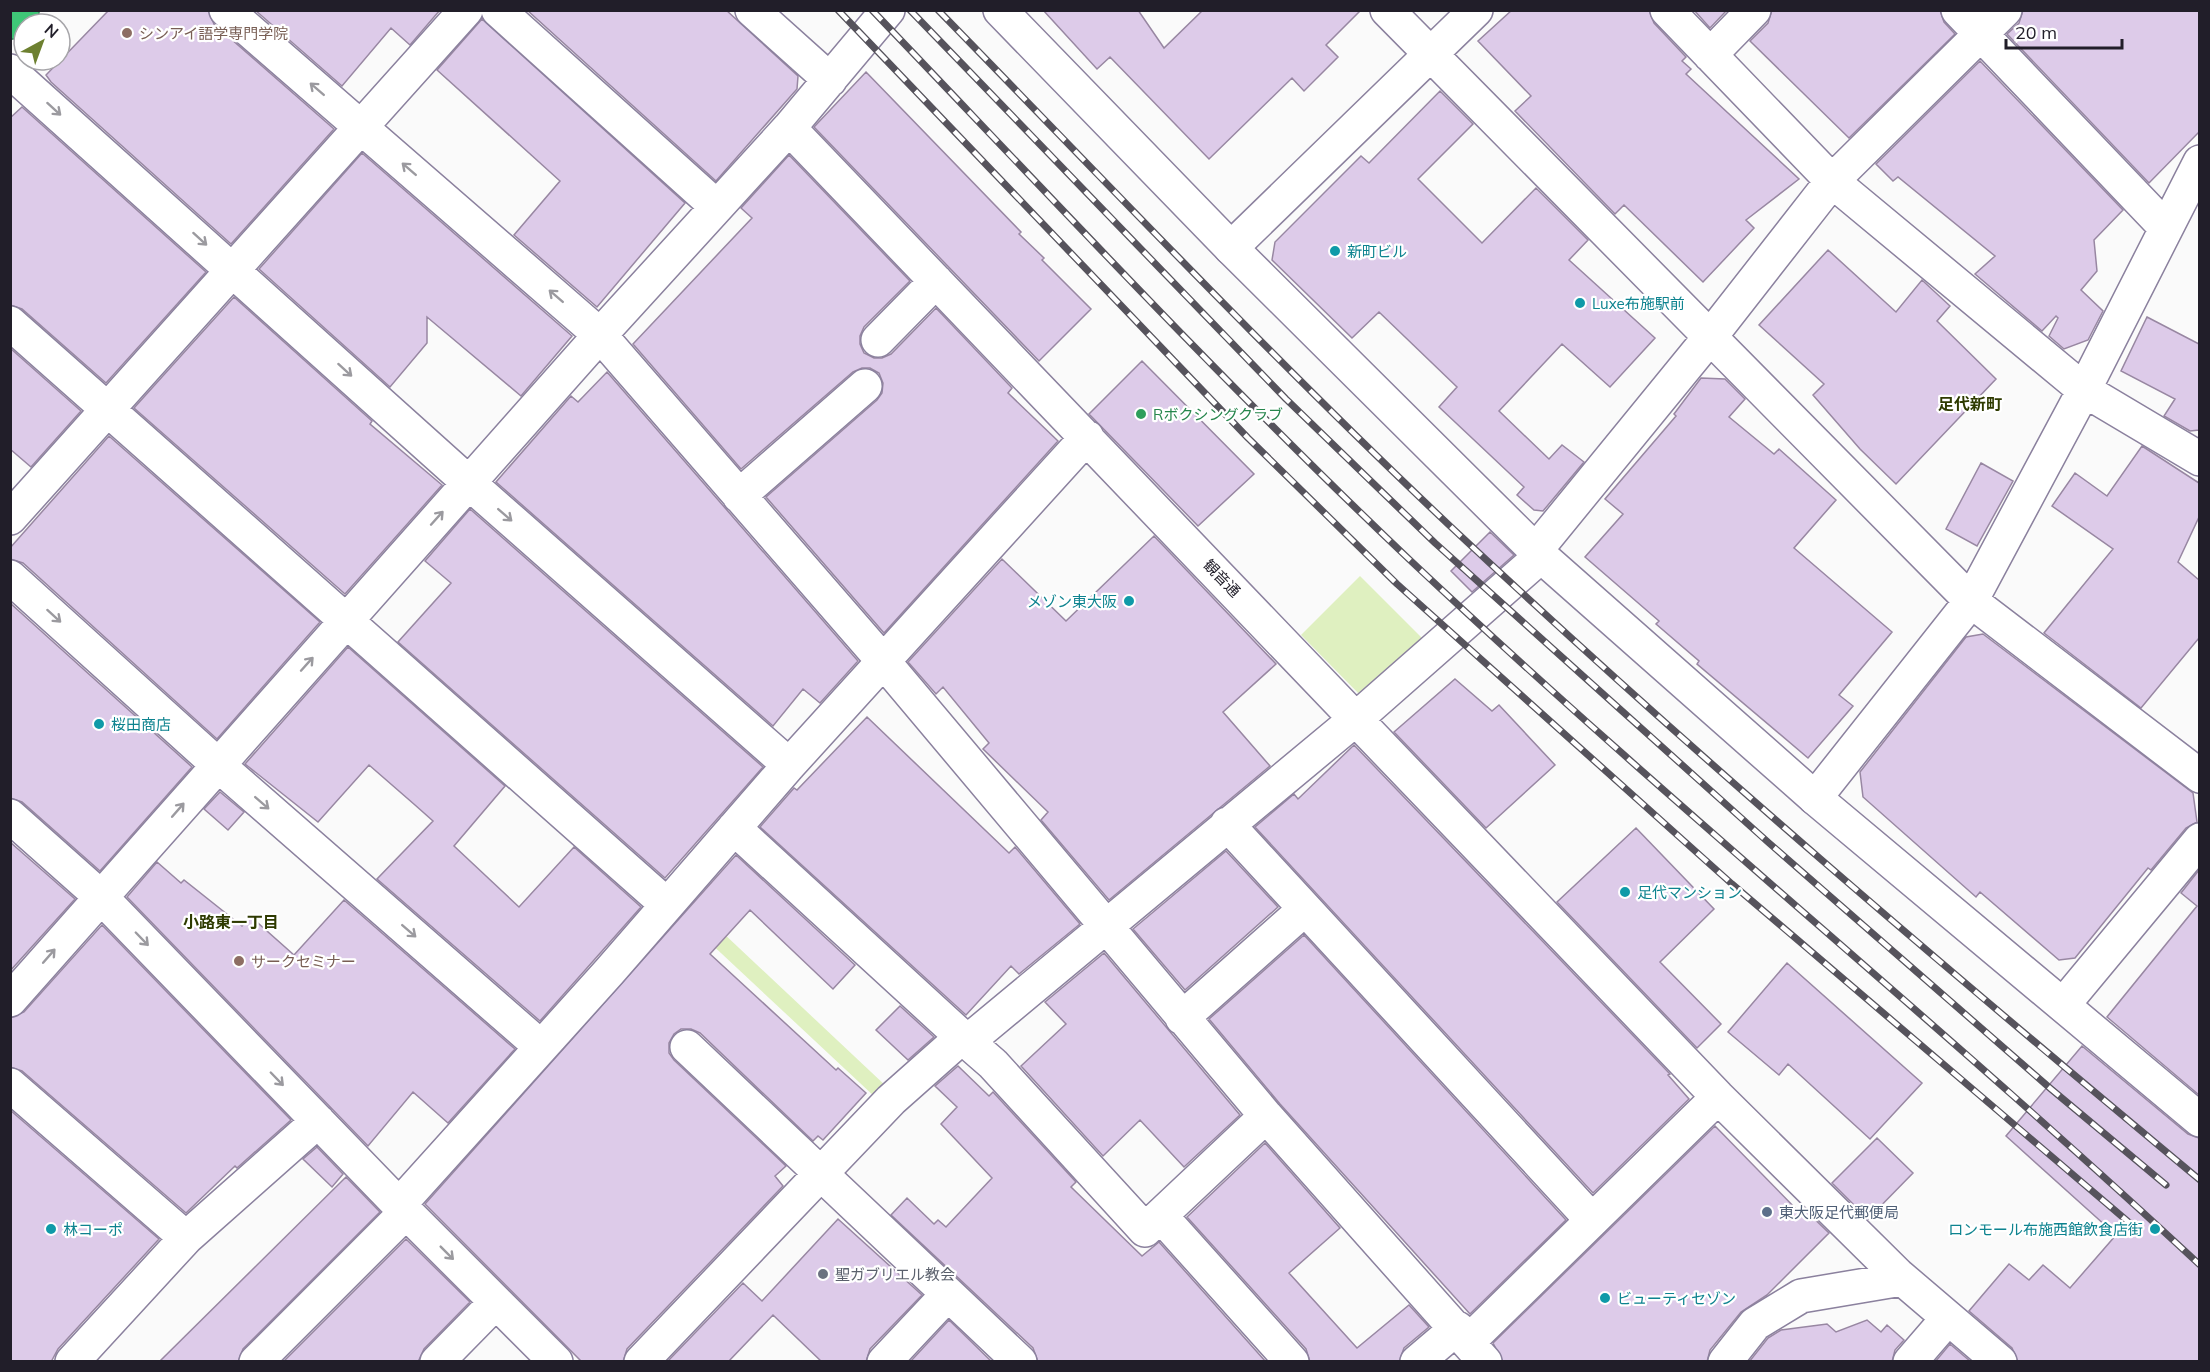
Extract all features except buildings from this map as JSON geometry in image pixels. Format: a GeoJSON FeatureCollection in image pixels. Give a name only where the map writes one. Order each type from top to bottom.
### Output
{"type":"FeatureCollection","features":[{"type":"Feature","properties":{"kind":"highway"},"geometry":{"type":"LineString","coordinates":[[10,22],[22,10]]}},
{"type":"Feature","properties":{"kind":"street"},"geometry":{"type":"LineString","coordinates":[[226,10],[600,335],[884,662],[1266,1116],[1485,1362]]}},
{"type":"Feature","properties":{"kind":"street"},"geometry":{"type":"LineString","coordinates":[[10,518],[466,10]]}},
{"type":"Feature","properties":{"kind":"street"},"geometry":{"type":"LineString","coordinates":[[498,10],[717,207]]}},
{"type":"Feature","properties":{"kind":"street"},"geometry":{"type":"LineString","coordinates":[[752,10],[830,80]]}},
{"type":"Feature","properties":{"kind":"street"},"geometry":{"type":"LineString","coordinates":[[10,1000],[600,335],[789,129],[888,10]]}},
{"type":"Feature","properties":{"kind":"street"},"geometry":{"type":"LineString","coordinates":[[1000,10],[1231,248],[1539,553],[1815,798],[2199,1120]]}},
{"type":"Feature","properties":{"kind":"street"},"geometry":{"type":"LineString","coordinates":[[1387,10],[1971,601],[2199,776]]}},
{"type":"Feature","properties":{"kind":"street"},"geometry":{"type":"LineString","coordinates":[[1231,248],[1476,10]]}},
{"type":"Feature","properties":{"kind":"street"},"geometry":{"type":"LineString","coordinates":[[1667,10],[1832,182],[2084,390],[2199,459]]}},
{"type":"Feature","properties":{"kind":"street"},"geometry":{"type":"LineString","coordinates":[[1710,55],[1754,10]]}},
{"type":"Feature","properties":{"kind":"street"},"geometry":{"type":"LineString","coordinates":[[1958,10],[2166,228]]}},
{"type":"Feature","properties":{"kind":"street"},"geometry":{"type":"LineString","coordinates":[[641,1362],[822,1175],[891,1100],[1357,718],[1539,553],[1832,182],[2005,10]]}},
{"type":"Feature","properties":{"kind":"street"},"geometry":{"type":"LineString","coordinates":[[10,70],[469,483],[789,765]]}},
{"type":"Feature","properties":{"kind":"street","name":"観音通"},"geometry":{"type":"LineString","coordinates":[[789,129],[1357,718],[1718,1097],[1902,1279],[2000,1362]]}},
{"type":"Feature","properties":{"kind":"street"},"geometry":{"type":"LineString","coordinates":[[1815,798],[1971,601],[2084,390],[2199,162]]}},
{"type":"Feature","properties":{"kind":"street"},"geometry":{"type":"LineString","coordinates":[[878,340],[936,281]]}},
{"type":"Feature","properties":{"kind":"street"},"geometry":{"type":"LineString","coordinates":[[10,323],[666,904]]}},
{"type":"Feature","properties":{"kind":"street"},"geometry":{"type":"LineString","coordinates":[[739,496],[865,386]]}},
{"type":"Feature","properties":{"kind":"street"},"geometry":{"type":"LineString","coordinates":[[256,1362],[402,1208],[789,765],[1087,437]]}},
{"type":"Feature","properties":{"kind":"street"},"geometry":{"type":"LineString","coordinates":[[10,577],[218,765],[542,1047]]}},
{"type":"Feature","properties":{"kind":"street"},"geometry":{"type":"LineString","coordinates":[[10,816],[101,897],[402,1208],[556,1362]]}},
{"type":"Feature","properties":{"kind":"street"},"geometry":{"type":"LineString","coordinates":[[1227,824],[1591,1219]]}},
{"type":"Feature","properties":{"kind":"street"},"geometry":{"type":"LineString","coordinates":[[734,828],[993,1064],[1145,1230],[1266,1116]]}},
{"type":"Feature","properties":{"kind":"street"},"geometry":{"type":"LineString","coordinates":[[2063,1005],[2199,840]]}},
{"type":"Feature","properties":{"kind":"street"},"geometry":{"type":"LineString","coordinates":[[1182,1018],[1305,909]]}},
{"type":"Feature","properties":{"kind":"street"},"geometry":{"type":"LineString","coordinates":[[687,1047],[1020,1362]]}},
{"type":"Feature","properties":{"kind":"street"},"geometry":{"type":"LineString","coordinates":[[10,1085],[186,1238]]}},
{"type":"Feature","properties":{"kind":"street"},"geometry":{"type":"LineString","coordinates":[[1457,1328],[1471,1339],[1718,1097]]}},
{"type":"Feature","properties":{"kind":"street"},"geometry":{"type":"LineString","coordinates":[[72,1362],[186,1238],[318,1121]]}},
{"type":"Feature","properties":{"kind":"street"},"geometry":{"type":"LineString","coordinates":[[1161,1216],[1292,1362]]}},
{"type":"Feature","properties":{"kind":"street"},"geometry":{"type":"LineString","coordinates":[[1725,1362],[1755,1324],[1801,1296],[1902,1279]]}},
{"type":"Feature","properties":{"kind":"street"},"geometry":{"type":"LineString","coordinates":[[884,1362],[948,1294]]}},
{"type":"Feature","properties":{"kind":"street"},"geometry":{"type":"LineString","coordinates":[[437,1362],[496,1302]]}},
{"type":"Feature","properties":{"kind":"street"},"geometry":{"type":"LineString","coordinates":[[1910,1362],[1948,1318]]}},
{"type":"Feature","properties":{"kind":"street"},"geometry":{"type":"LineString","coordinates":[[1417,1362],[1457,1328]]}},
{"type":"Feature","properties":{"kind":"green space"},"geometry":{"type":"Polygon","coordinates":[[[1360,576],[1422,638],[1362,697],[1301,635],[1360,576]]]}},
{"type":"Feature","properties":{"kind":"green space"},"geometry":{"type":"Polygon","coordinates":[[[687,899],[887,1087],[876,1098],[676,911],[687,899]]]}},
{"type":"Feature","properties":{"kind":"railway"},"geometry":{"type":"LineString","coordinates":[[838,10],[1248,438],[1397,584],[1732,884],[2139,1231]]}},
{"type":"Feature","properties":{"kind":"railway"},"geometry":{"type":"LineString","coordinates":[[872,10],[1206,359],[1412,562],[1607,740],[2004,1088],[2200,1265]]}},
{"type":"Feature","properties":{"kind":"railway"},"geometry":{"type":"LineString","coordinates":[[910,10],[1286,399],[1435,543],[1769,843],[2051,1089],[2166,1185]]}},
{"type":"Feature","properties":{"kind":"railway"},"geometry":{"type":"LineString","coordinates":[[938,10],[1255,336],[1384,463],[1541,611],[1820,859],[2200,1180]]}},
{"type":"Feature","properties":{"kind":"place","name":"シンアイ語学専門学院"},"geometry":{"type":"Point","coordinates":[127,33]}},
{"type":"Feature","properties":{"kind":"place","name":"新町ビル"},"geometry":{"type":"Point","coordinates":[1335,251]}},
{"type":"Feature","properties":{"kind":"place","name":"Luxe布施駅前"},"geometry":{"type":"Point","coordinates":[1580,303]}},
{"type":"Feature","properties":{"kind":"place","name":"Rボクシングクラブ"},"geometry":{"type":"Point","coordinates":[1141,414]}},
{"type":"Feature","properties":{"kind":"place","name":"メゾン東大阪"},"geometry":{"type":"Point","coordinates":[1129,601]}},
{"type":"Feature","properties":{"kind":"place","name":"桜田商店"},"geometry":{"type":"Point","coordinates":[99,724]}},
{"type":"Feature","properties":{"kind":"place","name":"足代マンション"},"geometry":{"type":"Point","coordinates":[1625,892]}},
{"type":"Feature","properties":{"kind":"place","name":"サークセミナー"},"geometry":{"type":"Point","coordinates":[239,961]}},
{"type":"Feature","properties":{"kind":"place","name":"東大阪足代郵便局"},"geometry":{"type":"Point","coordinates":[1767,1212]}},
{"type":"Feature","properties":{"kind":"place","name":"林コーポ"},"geometry":{"type":"Point","coordinates":[51,1229]}},
{"type":"Feature","properties":{"kind":"place","name":"ロンモール布施西館飲食店街"},"geometry":{"type":"Point","coordinates":[2155,1229]}},
{"type":"Feature","properties":{"kind":"place","name":"聖ガブリエル教会"},"geometry":{"type":"Point","coordinates":[823,1274]}},
{"type":"Feature","properties":{"kind":"place","name":"ビューティセゾン"},"geometry":{"type":"Point","coordinates":[1605,1298]}},
{"type":"Feature","properties":{"kind":"district","name":"足代新町"},"geometry":{"type":"Point","coordinates":[1970,404]}},
{"type":"Feature","properties":{"kind":"district","name":"小路東一丁目"},"geometry":{"type":"Point","coordinates":[231,922]}}]}
